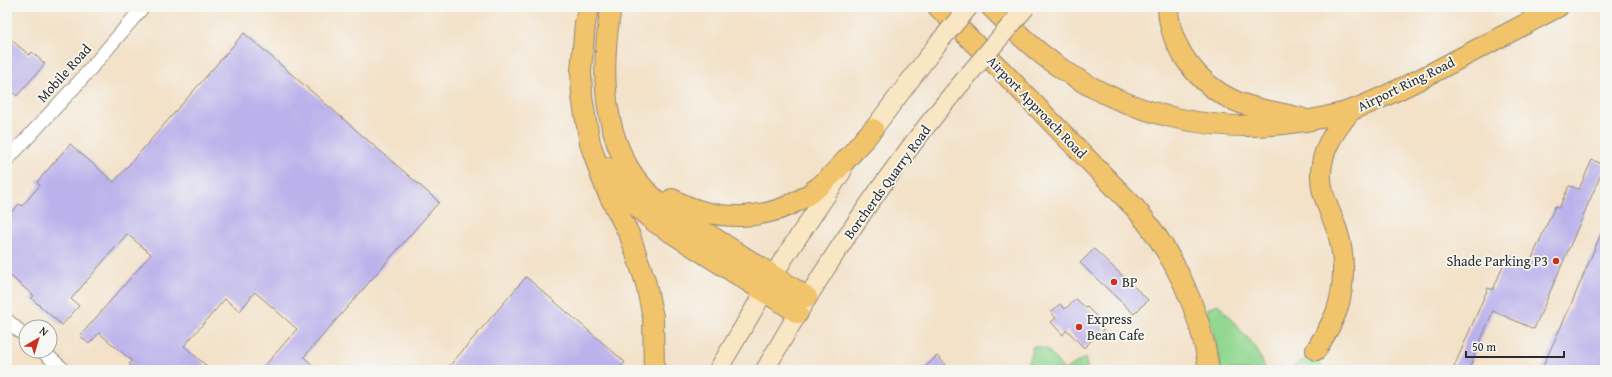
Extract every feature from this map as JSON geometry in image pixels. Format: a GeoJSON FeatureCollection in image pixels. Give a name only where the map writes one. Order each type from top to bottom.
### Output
{"type":"FeatureCollection","features":[{"type":"Feature","properties":{"kind":"main road"},"geometry":{"type":"LineString","coordinates":[[588,7],[585,23],[581,78],[582,96],[590,143],[608,193],[630,236],[646,284],[653,317],[654,370]]}},
{"type":"Feature","properties":{"kind":"main road"},"geometry":{"type":"LineString","coordinates":[[611,7],[606,48],[606,90],[612,130],[616,144],[625,164],[646,192],[769,284]]}},
{"type":"Feature","properties":{"kind":"main road","name":"Airport Approach Road"},"geometry":{"type":"LineString","coordinates":[[938,7],[1135,208],[1164,248],[1185,287],[1199,324],[1209,370]]}},
{"type":"Feature","properties":{"kind":"main road"},"geometry":{"type":"LineString","coordinates":[[718,370],[816,209],[873,129],[939,42],[969,7]]}},
{"type":"Feature","properties":{"kind":"main road","name":"Airport Ring Road"},"geometry":{"type":"LineString","coordinates":[[991,7],[1024,40],[1059,67],[1090,86],[1126,103],[1164,115],[1198,123],[1242,126],[1282,124],[1308,120],[1351,110],[1388,95],[1558,7]]}},
{"type":"Feature","properties":{"kind":"main road","name":"Borcherds Quarry Road"},"geometry":{"type":"LineString","coordinates":[[765,370],[803,305],[857,223],[912,146],[970,73],[1026,7]]}},
{"type":"Feature","properties":{"kind":"main road"},"geometry":{"type":"LineString","coordinates":[[1168,7],[1172,29],[1182,54],[1194,70],[1215,90],[1234,101],[1308,120]]}},
{"type":"Feature","properties":{"kind":"main road"},"geometry":{"type":"LineString","coordinates":[[606,90],[610,111],[619,137],[629,156],[642,173],[657,189],[672,200],[690,208],[717,215],[746,217],[764,214],[783,208],[800,200],[823,183],[873,129]]}},
{"type":"Feature","properties":{"kind":"main road"},"geometry":{"type":"LineString","coordinates":[[1316,350],[1326,334],[1337,310],[1343,277],[1339,236],[1322,192],[1320,178],[1322,163],[1330,141],[1351,110]]}},
{"type":"Feature","properties":{"kind":"main road"},"geometry":{"type":"LineString","coordinates":[[588,127],[610,173],[626,195],[640,210],[661,227],[769,284],[803,305]]}},
{"type":"Feature","properties":{"kind":"street","name":"Mobile Road"},"geometry":{"type":"LineString","coordinates":[[7,160],[79,82],[144,7]]}},
{"type":"Feature","properties":{"kind":"street"},"geometry":{"type":"LineString","coordinates":[[7,320],[18,330]]}},
{"type":"Feature","properties":{"kind":"street"},"geometry":{"type":"LineString","coordinates":[[51,359],[64,370]]}},
{"type":"Feature","properties":{"kind":"green space"},"geometry":{"type":"Polygon","coordinates":[[[1218,304],[1256,348],[1266,370],[1220,370],[1219,356],[1207,309],[1218,304]]]}},
{"type":"Feature","properties":{"kind":"green space"},"geometry":{"type":"Polygon","coordinates":[[[1033,346],[1047,349],[1064,370],[1026,370],[1033,346]]]}},
{"type":"Feature","properties":{"kind":"green space"},"geometry":{"type":"Polygon","coordinates":[[[1085,358],[1088,370],[1064,370],[1085,358]]]}},
{"type":"Feature","properties":{"kind":"green space"},"geometry":{"type":"Polygon","coordinates":[[[1307,359],[1318,362],[1324,370],[1292,370],[1297,363],[1307,359]]]}},
{"type":"Feature","properties":{"kind":"building"},"geometry":{"type":"Polygon","coordinates":[[[244,33],[439,202],[304,357],[318,370],[261,370],[297,329],[255,292],[240,311],[225,299],[184,346],[211,370],[136,370],[129,364],[132,361],[99,333],[89,344],[80,336],[151,254],[127,234],[71,299],[79,306],[62,325],[58,322],[58,319],[55,319],[31,298],[34,296],[7,273],[7,217],[19,204],[22,206],[40,185],[37,182],[70,144],[114,182],[244,33]]]}},
{"type":"Feature","properties":{"kind":"building"},"geometry":{"type":"Polygon","coordinates":[[[7,36],[29,55],[32,52],[45,64],[17,96],[7,88],[7,80],[13,73],[7,68],[7,36]]]}},
{"type":"Feature","properties":{"kind":"building"},"geometry":{"type":"Polygon","coordinates":[[[1592,160],[1605,165],[1534,329],[1493,311],[1479,342],[1469,370],[1462,370],[1454,367],[1488,288],[1493,290],[1506,258],[1528,267],[1555,206],[1559,208],[1569,186],[1579,189],[1592,160]]]}},
{"type":"Feature","properties":{"kind":"building"},"geometry":{"type":"Polygon","coordinates":[[[1605,224],[1605,370],[1541,370],[1570,307],[1605,224]]]}},
{"type":"Feature","properties":{"kind":"building","name":"BP"},"geometry":{"type":"Polygon","coordinates":[[[1094,249],[1148,300],[1134,314],[1080,263],[1094,249]]]}},
{"type":"Feature","properties":{"kind":"building"},"geometry":{"type":"Polygon","coordinates":[[[526,277],[625,362],[618,370],[446,370],[526,277]]]}},
{"type":"Feature","properties":{"kind":"building","name":"Express Bean Cafe"},"geometry":{"type":"Polygon","coordinates":[[[1076,299],[1086,308],[1087,307],[1103,323],[1103,334],[1097,340],[1095,337],[1084,348],[1067,330],[1063,335],[1051,322],[1056,318],[1051,312],[1060,304],[1065,309],[1076,299]]]}},
{"type":"Feature","properties":{"kind":"building"},"geometry":{"type":"Polygon","coordinates":[[[937,356],[951,370],[922,370],[937,356]]]}},
{"type":"Feature","properties":{"kind":"place","name":"Shade Parking P3"},"geometry":{"type":"Point","coordinates":[1556,261]}},
{"type":"Feature","properties":{"kind":"place","name":"BP"},"geometry":{"type":"Point","coordinates":[1114,282]}},
{"type":"Feature","properties":{"kind":"place","name":"Express Bean Cafe"},"geometry":{"type":"Point","coordinates":[1079,327]}}]}
